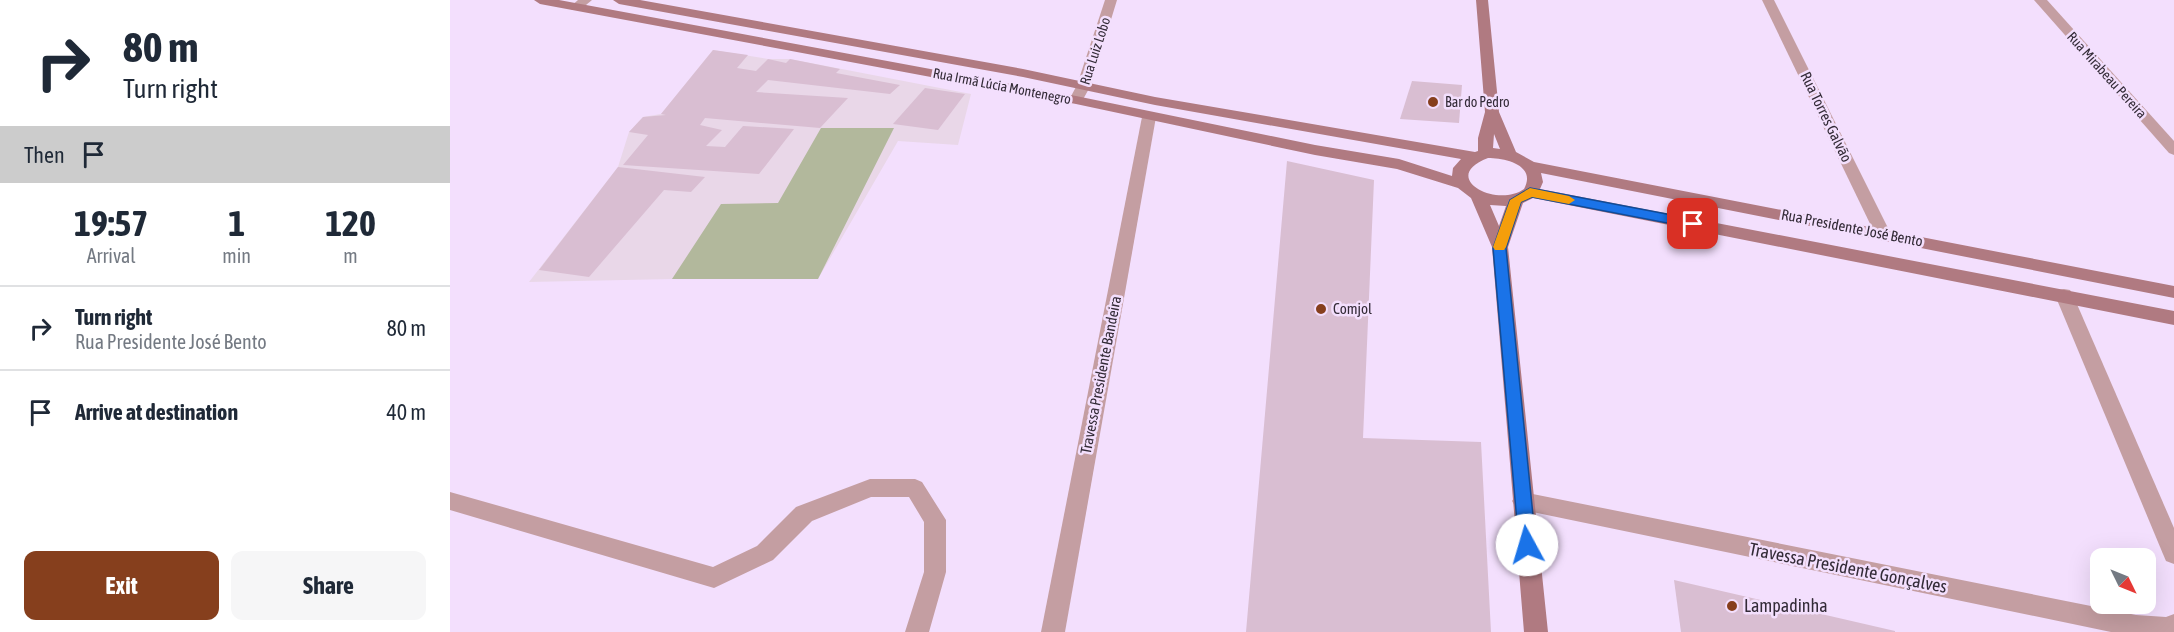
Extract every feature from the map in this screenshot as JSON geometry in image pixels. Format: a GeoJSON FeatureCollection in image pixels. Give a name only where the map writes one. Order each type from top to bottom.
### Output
{"type":"FeatureCollection","features":[{"type":"Feature","properties":{"kind":"street","name":"Rua Irmã Lúcia Montenegro"},"geometry":{"type":"LineString","coordinates":[[540,0],[581,3],[675,27],[1076,100],[1149,117],[1399,164],[1461,184]]}},
{"type":"Feature","properties":{"kind":"street","name":"Rua Irmã Lúcia Montenegro"},"geometry":{"type":"LineString","coordinates":[[618,0],[1084,85],[1155,101],[1480,154]]}},
{"type":"Feature","properties":{"kind":"street","name":"Rua Luiz Lobo"},"geometry":{"type":"LineString","coordinates":[[1076,100],[1084,85],[1111,0]]}},
{"type":"Feature","properties":{"kind":"street"},"geometry":{"type":"LineString","coordinates":[[1482,0],[1492,112],[1510,155]]}},
{"type":"Feature","properties":{"kind":"street","name":"Rua Torres Galvão"},"geometry":{"type":"LineString","coordinates":[[1768,0],[1883,234]]}},
{"type":"Feature","properties":{"kind":"street","name":"Rua Mirabeau Pereira"},"geometry":{"type":"LineString","coordinates":[[2040,0],[2174,150]]}},
{"type":"Feature","properties":{"kind":"street"},"geometry":{"type":"LineString","coordinates":[[1480,154],[1492,112]]}},
{"type":"Feature","properties":{"kind":"street","name":"Travessa Presidente Bandeira"},"geometry":{"type":"LineString","coordinates":[[1053,632],[1149,117]]}},
{"type":"Feature","properties":{"kind":"street"},"geometry":{"type":"LineString","coordinates":[[1500,248],[1523,196],[1536,182],[1535,174],[1530,166],[1510,155],[1480,154],[1460,167],[1461,184],[1478,197],[1504,202],[1523,196]]}},
{"type":"Feature","properties":{"kind":"street","name":"Rua Presidente José Bento"},"geometry":{"type":"LineString","coordinates":[[1530,166],[2174,292]]}},
{"type":"Feature","properties":{"kind":"street","name":"Rua Presidente José Bento"},"geometry":{"type":"LineString","coordinates":[[1523,196],[2064,295],[2174,318]]}},
{"type":"Feature","properties":{"kind":"street"},"geometry":{"type":"LineString","coordinates":[[1478,197],[1500,248],[1536,632]]}},
{"type":"Feature","properties":{"kind":"street"},"geometry":{"type":"LineString","coordinates":[[2064,295],[2174,554]]}},
{"type":"Feature","properties":{"kind":"street"},"geometry":{"type":"LineString","coordinates":[[450,501],[714,578],[765,553],[804,514],[870,488],[915,488],[934,520],[935,572],[917,632]]}},
{"type":"Feature","properties":{"kind":"street","name":"Travessa Presidente Gonçalves"},"geometry":{"type":"LineString","coordinates":[[1523,501],[2136,626],[2166,628],[2174,625]]}},
{"type":"Feature","properties":{"kind":"shaded area"},"geometry":{"type":"Polygon","coordinates":[[[713,50],[768,59],[790,59],[971,94],[958,145],[898,141],[818,279],[529,282],[618,167],[629,132],[643,117],[661,114],[713,50]]]}},
{"type":"Feature","properties":{"kind":"green space"},"geometry":{"type":"Polygon","coordinates":[[[821,128],[894,128],[818,279],[672,279],[721,204],[778,203],[821,128]]]}},
{"type":"Feature","properties":{"kind":"building"},"geometry":{"type":"Polygon","coordinates":[[[713,50],[748,55],[737,68],[756,71],[768,59],[786,63],[790,59],[840,69],[836,73],[900,85],[890,94],[768,80],[756,92],[848,98],[820,128],[705,118],[700,125],[722,130],[706,146],[725,147],[743,126],[794,129],[759,174],[623,165],[648,135],[629,132],[643,117],[666,115],[661,114],[713,50]]]}},
{"type":"Feature","properties":{"kind":"building","name":"Bar do Pedro"},"geometry":{"type":"Polygon","coordinates":[[[1412,81],[1462,85],[1459,123],[1400,119],[1412,81]]]}},
{"type":"Feature","properties":{"kind":"building"},"geometry":{"type":"Polygon","coordinates":[[[925,88],[965,94],[938,130],[893,124],[925,88]]]}},
{"type":"Feature","properties":{"kind":"building","name":"Comjol"},"geometry":{"type":"Polygon","coordinates":[[[1287,161],[1374,180],[1363,438],[1481,442],[1491,632],[1246,632],[1287,161]]]}},
{"type":"Feature","properties":{"kind":"building"},"geometry":{"type":"Polygon","coordinates":[[[618,167],[705,177],[691,192],[664,190],[589,277],[539,270],[618,167]]]}},
{"type":"Feature","properties":{"kind":"building","name":"Lampadinha"},"geometry":{"type":"Polygon","coordinates":[[[1674,580],[1895,631],[1895,632],[1681,632],[1674,580]]]}},
{"type":"Feature","properties":{"kind":"slow traffic"},"geometry":{"type":"LineString","coordinates":[[1500,247],[1516,200],[1527,196],[1530,192],[1569,200]]}},
{"type":"Feature","properties":{"kind":"place","name":"Bar do Pedro"},"geometry":{"type":"Point","coordinates":[1433,102]}},
{"type":"Feature","properties":{"kind":"place","name":"Comjol"},"geometry":{"type":"Point","coordinates":[1321,309]}},
{"type":"Feature","properties":{"kind":"place","name":"Lampadinha"},"geometry":{"type":"Point","coordinates":[1732,606]}},
{"type":"Feature","properties":{"kind":"route"},"geometry":{"type":"LineString","coordinates":[[1527,545],[1500,248],[1516,200],[1527,196],[1530,192],[1693,224]]}}]}
